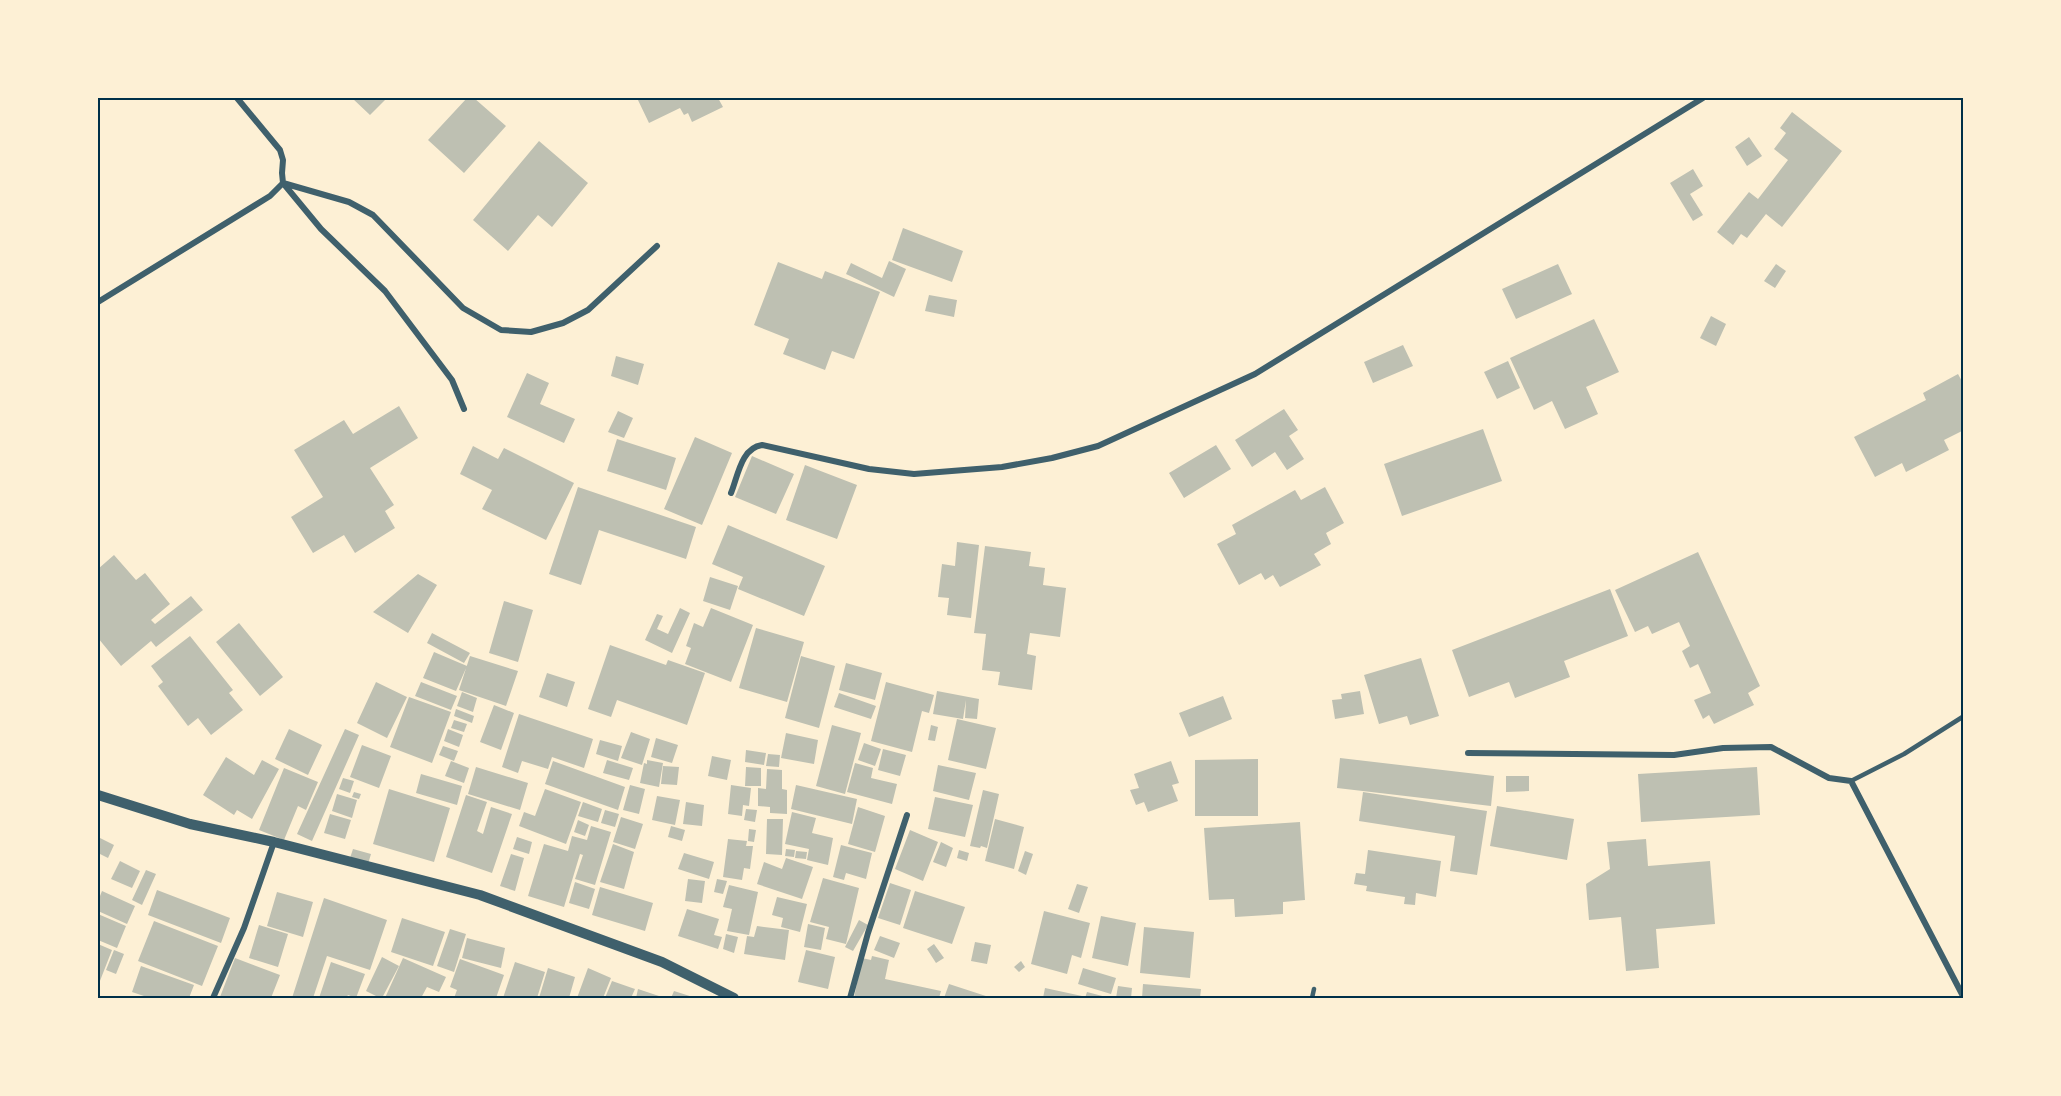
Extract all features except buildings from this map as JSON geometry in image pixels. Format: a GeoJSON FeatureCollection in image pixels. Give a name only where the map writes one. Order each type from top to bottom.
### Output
{"type":"FeatureCollection","features":[{"type":"Feature","properties":{"kind":"street"},"geometry":{"type":"LineString","coordinates":[[237,98],[280,150],[283,160],[283,183],[321,229],[384,291],[452,380],[464,409]]}},
{"type":"Feature","properties":{"kind":"street"},"geometry":{"type":"LineString","coordinates":[[731,493],[747,452],[753,446],[762,445],[869,469],[914,474],[1002,467],[1052,458],[1098,446],[1255,374],[1703,98]]}},
{"type":"Feature","properties":{"kind":"street"},"geometry":{"type":"LineString","coordinates":[[283,183],[349,201],[373,215],[463,308],[501,330],[531,332],[563,323],[588,310],[657,246]]}},
{"type":"Feature","properties":{"kind":"street"},"geometry":{"type":"LineString","coordinates":[[98,302],[270,195],[283,183]]}},
{"type":"Feature","properties":{"kind":"street"},"geometry":{"type":"LineString","coordinates":[[1468,753],[1674,755],[1723,748],[1770,747],[1829,778],[1851,781],[1964,998]]}},
{"type":"Feature","properties":{"kind":"street"},"geometry":{"type":"LineString","coordinates":[[98,795],[190,824],[274,842],[480,895],[662,962],[734,999]]}},
{"type":"Feature","properties":{"kind":"street"},"geometry":{"type":"LineString","coordinates":[[850,999],[868,933],[907,815]]}},
{"type":"Feature","properties":{"kind":"street"},"geometry":{"type":"LineString","coordinates":[[213,999],[244,928],[274,842]]}},
{"type":"Feature","properties":{"kind":"lane"},"geometry":{"type":"LineString","coordinates":[[1851,781],[1904,754],[1964,716]]}},
{"type":"Feature","properties":{"kind":"lane"},"geometry":{"type":"LineString","coordinates":[[1312,999],[1314,990]]}}]}
